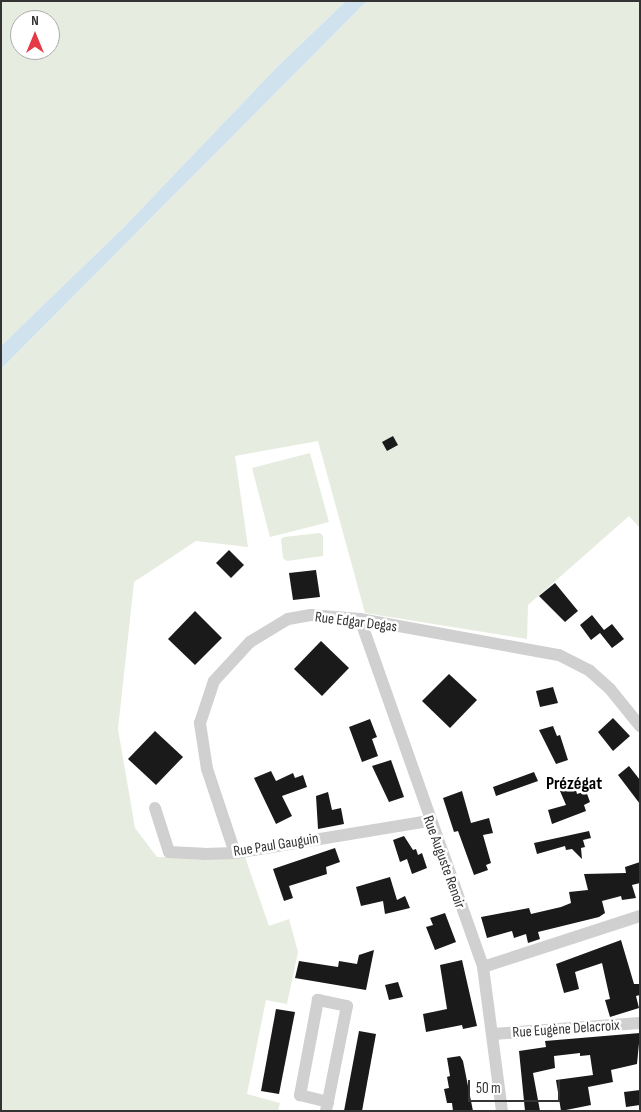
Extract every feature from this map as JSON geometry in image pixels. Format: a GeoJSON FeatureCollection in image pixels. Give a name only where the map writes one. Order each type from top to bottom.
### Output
{"type":"FeatureCollection","features":[{"type":"Feature","properties":{"kind":"street","name":"Rue Edgar Degas"},"geometry":{"type":"LineString","coordinates":[[235,853],[207,769],[200,723],[214,681],[250,642],[288,619],[312,616],[360,619],[559,655],[590,671],[610,689],[640,726]]}},
{"type":"Feature","properties":{"kind":"street","name":"Rue Auguste Renoir"},"geometry":{"type":"LineString","coordinates":[[360,619],[429,821],[482,968],[493,1034],[502,1111]]}},
{"type":"Feature","properties":{"kind":"street","name":"Rue Paul Gauguin"},"geometry":{"type":"LineString","coordinates":[[155,808],[169,852],[235,853],[429,821]]}},
{"type":"Feature","properties":{"kind":"street"},"geometry":{"type":"LineString","coordinates":[[482,968],[640,916]]}},
{"type":"Feature","properties":{"kind":"street"},"geometry":{"type":"LineString","coordinates":[[318,1000],[347,1006],[327,1106],[300,1095],[318,1000]]}},
{"type":"Feature","properties":{"kind":"street","name":"Rue Eugène Delacroix"},"geometry":{"type":"LineString","coordinates":[[493,1034],[640,1023]]}},
{"type":"Feature","properties":{"kind":"shaded area"},"geometry":{"type":"Polygon","coordinates":[[[1,1],[346,1],[278,66],[125,226],[1,346],[1,1]]]}},
{"type":"Feature","properties":{"kind":"shaded area"},"geometry":{"type":"Polygon","coordinates":[[[367,1],[640,1],[640,528],[629,516],[528,605],[527,639],[365,613],[318,441],[235,456],[248,547],[196,541],[134,582],[118,729],[135,828],[157,857],[245,857],[269,926],[289,919],[298,952],[287,1004],[266,1000],[247,1094],[280,1103],[278,1111],[1,1111],[1,369],[367,1]]]}},
{"type":"Feature","properties":{"kind":"shaded area"},"geometry":{"type":"Polygon","coordinates":[[[310,453],[329,522],[270,537],[252,468],[310,453]]]}},
{"type":"Feature","properties":{"kind":"shaded area"},"geometry":{"type":"Polygon","coordinates":[[[320,533],[323,536],[323,556],[287,561],[283,558],[281,539],[284,537],[320,533]]]}},
{"type":"Feature","properties":{"kind":"water"},"geometry":{"type":"Polygon","coordinates":[[[346,1],[367,1],[1,369],[1,346],[125,226],[278,66],[346,1]]]}},
{"type":"Feature","properties":{"kind":"building"},"geometry":{"type":"Polygon","coordinates":[[[393,436],[398,445],[387,451],[382,442],[393,436]]]}},
{"type":"Feature","properties":{"kind":"building"},"geometry":{"type":"Polygon","coordinates":[[[229,550],[244,565],[231,578],[216,563],[229,550]]]}},
{"type":"Feature","properties":{"kind":"building"},"geometry":{"type":"Polygon","coordinates":[[[316,570],[320,597],[293,600],[289,573],[316,570]]]}},
{"type":"Feature","properties":{"kind":"building"},"geometry":{"type":"Polygon","coordinates":[[[555,583],[578,611],[565,622],[539,596],[555,583]]]}},
{"type":"Feature","properties":{"kind":"building"},"geometry":{"type":"Polygon","coordinates":[[[195,611],[222,638],[195,665],[168,639],[195,611]]]}},
{"type":"Feature","properties":{"kind":"building"},"geometry":{"type":"Polygon","coordinates":[[[592,615],[604,630],[612,624],[624,639],[612,648],[600,633],[591,640],[580,625],[592,615]]]}},
{"type":"Feature","properties":{"kind":"building"},"geometry":{"type":"Polygon","coordinates":[[[321,641],[349,668],[322,696],[294,669],[321,641]]]}},
{"type":"Feature","properties":{"kind":"building"},"geometry":{"type":"Polygon","coordinates":[[[449,674],[477,700],[450,728],[422,701],[449,674]]]}},
{"type":"Feature","properties":{"kind":"building"},"geometry":{"type":"Polygon","coordinates":[[[553,687],[558,703],[540,707],[536,691],[553,687]]]}},
{"type":"Feature","properties":{"kind":"building"},"geometry":{"type":"Polygon","coordinates":[[[613,718],[630,736],[613,751],[598,732],[613,718]]]}},
{"type":"Feature","properties":{"kind":"building"},"geometry":{"type":"Polygon","coordinates":[[[370,719],[377,737],[372,739],[378,756],[362,762],[349,727],[370,719]]]}},
{"type":"Feature","properties":{"kind":"building"},"geometry":{"type":"Polygon","coordinates":[[[553,726],[557,736],[560,735],[568,760],[556,764],[539,730],[553,726]]]}},
{"type":"Feature","properties":{"kind":"building"},"geometry":{"type":"Polygon","coordinates":[[[155,731],[183,757],[156,785],[128,759],[155,731]]]}},
{"type":"Feature","properties":{"kind":"building"},"geometry":{"type":"Polygon","coordinates":[[[391,760],[404,797],[389,802],[372,766],[391,760]]]}},
{"type":"Feature","properties":{"kind":"building"},"geometry":{"type":"Polygon","coordinates":[[[629,766],[640,780],[640,804],[618,775],[629,766]]]}},
{"type":"Feature","properties":{"kind":"building"},"geometry":{"type":"Polygon","coordinates":[[[271,771],[276,781],[293,773],[295,778],[303,775],[307,787],[282,796],[292,816],[276,824],[254,778],[271,771]]]}},
{"type":"Feature","properties":{"kind":"building"},"geometry":{"type":"Polygon","coordinates":[[[534,772],[538,781],[496,796],[493,787],[534,772]]]}},
{"type":"Feature","properties":{"kind":"building"},"geometry":{"type":"Polygon","coordinates":[[[575,786],[577,794],[586,791],[590,802],[584,805],[586,811],[552,824],[548,810],[566,805],[560,791],[575,786]]]}},
{"type":"Feature","properties":{"kind":"building"},"geometry":{"type":"Polygon","coordinates":[[[462,791],[471,823],[489,818],[493,833],[483,835],[491,863],[486,865],[488,870],[474,875],[458,831],[454,832],[443,798],[462,791]]]}},
{"type":"Feature","properties":{"kind":"building"},"geometry":{"type":"Polygon","coordinates":[[[328,792],[332,810],[341,808],[344,824],[318,829],[316,796],[328,792]]]}},
{"type":"Feature","properties":{"kind":"building"},"geometry":{"type":"Polygon","coordinates":[[[589,831],[591,838],[583,840],[585,847],[581,848],[582,859],[572,849],[566,850],[565,846],[537,854],[534,843],[589,831]]]}},
{"type":"Feature","properties":{"kind":"building"},"geometry":{"type":"Polygon","coordinates":[[[404,836],[413,850],[416,849],[418,855],[422,853],[427,868],[412,874],[407,859],[400,862],[393,840],[404,836]]]}},
{"type":"Feature","properties":{"kind":"building"},"geometry":{"type":"Polygon","coordinates":[[[335,848],[340,862],[326,867],[327,874],[289,886],[293,898],[284,901],[273,869],[335,848]]]}},
{"type":"Feature","properties":{"kind":"building"},"geometry":{"type":"Polygon","coordinates":[[[640,862],[640,883],[632,885],[636,898],[622,900],[621,896],[602,901],[605,913],[599,917],[538,932],[540,939],[528,943],[526,934],[514,938],[512,931],[487,938],[481,917],[529,908],[531,914],[561,907],[571,903],[569,892],[588,890],[584,874],[626,873],[625,867],[640,862]]]}},
{"type":"Feature","properties":{"kind":"building"},"geometry":{"type":"Polygon","coordinates":[[[390,877],[397,900],[405,896],[410,908],[385,914],[383,901],[361,906],[356,887],[390,877]]]}},
{"type":"Feature","properties":{"kind":"building"},"geometry":{"type":"Polygon","coordinates":[[[445,913],[456,942],[435,950],[426,927],[433,925],[430,918],[445,913]]]}},
{"type":"Feature","properties":{"kind":"building"},"geometry":{"type":"Polygon","coordinates":[[[621,940],[634,984],[640,984],[640,995],[636,996],[639,1008],[610,1017],[605,1000],[610,999],[602,963],[575,972],[579,989],[564,993],[556,964],[621,940]]]}},
{"type":"Feature","properties":{"kind":"building"},"geometry":{"type":"Polygon","coordinates":[[[374,950],[366,990],[295,978],[299,961],[338,967],[339,961],[357,964],[359,955],[374,950]]]}},
{"type":"Feature","properties":{"kind":"building"},"geometry":{"type":"Polygon","coordinates":[[[462,960],[477,1026],[463,1029],[462,1025],[426,1032],[423,1014],[447,1009],[440,965],[462,960]]]}},
{"type":"Feature","properties":{"kind":"building"},"geometry":{"type":"Polygon","coordinates":[[[398,982],[403,997],[389,1000],[385,985],[398,982]]]}},
{"type":"Feature","properties":{"kind":"building"},"geometry":{"type":"Polygon","coordinates":[[[276,1009],[295,1012],[279,1094],[261,1091],[276,1009]]]}},
{"type":"Feature","properties":{"kind":"building"},"geometry":{"type":"Polygon","coordinates":[[[359,1031],[376,1034],[362,1111],[344,1111],[359,1031]]]}},
{"type":"Feature","properties":{"kind":"building"},"geometry":{"type":"Polygon","coordinates":[[[640,1033],[637,1064],[611,1070],[613,1082],[588,1087],[591,1105],[561,1111],[556,1080],[593,1075],[590,1055],[580,1056],[580,1053],[554,1056],[555,1068],[533,1073],[540,1111],[525,1111],[519,1051],[546,1047],[545,1041],[640,1033]]]}},
{"type":"Feature","properties":{"kind":"building"},"geometry":{"type":"Polygon","coordinates":[[[460,1056],[463,1061],[473,1111],[453,1111],[452,1103],[447,1103],[444,1089],[449,1088],[447,1077],[450,1076],[447,1058],[460,1056]]]}},
{"type":"Feature","properties":{"kind":"building"},"geometry":{"type":"Polygon","coordinates":[[[640,1090],[640,1105],[626,1107],[624,1092],[640,1090]]]}},
{"type":"Feature","properties":{"kind":"district","name":"Prézégat"},"geometry":{"type":"Point","coordinates":[574,784]}}]}
